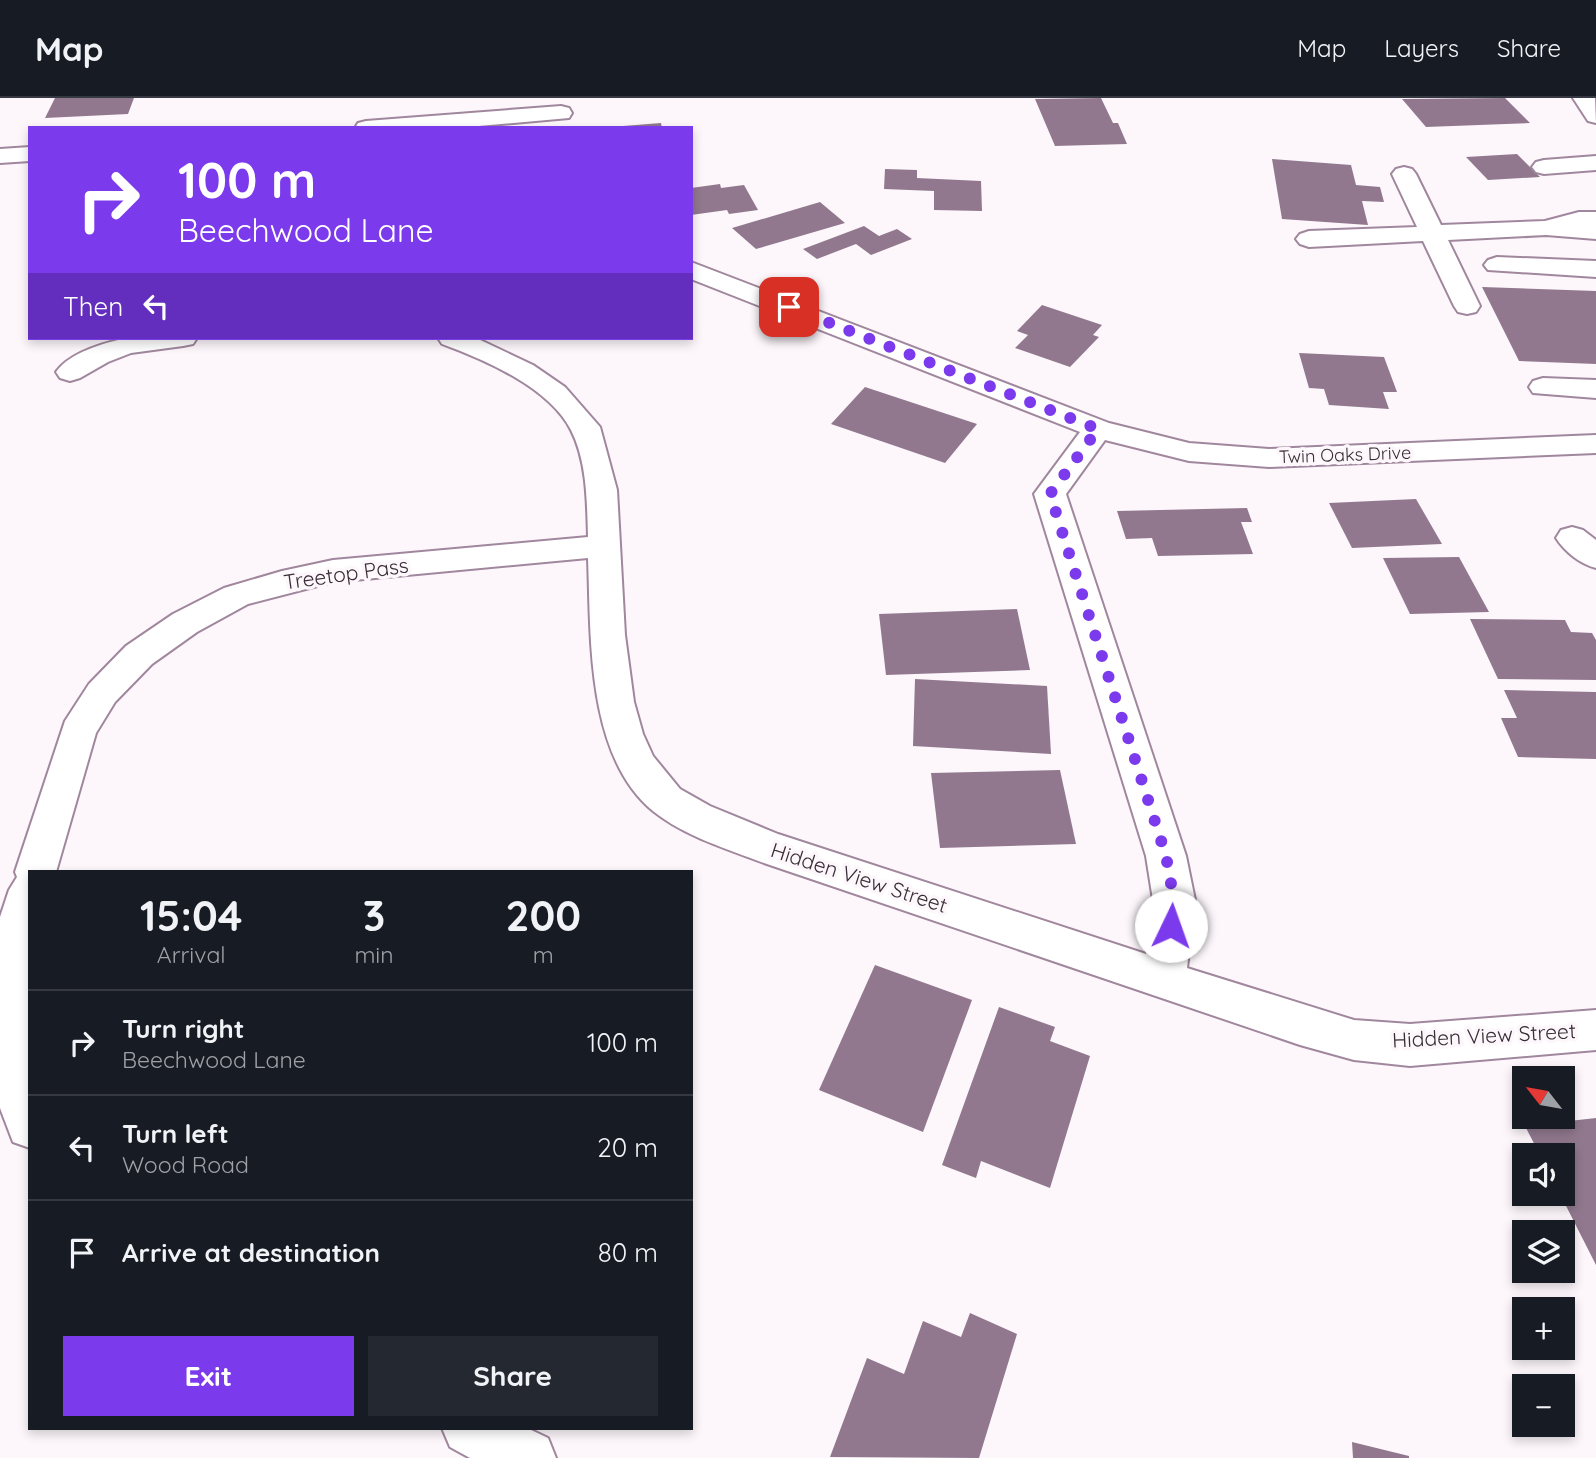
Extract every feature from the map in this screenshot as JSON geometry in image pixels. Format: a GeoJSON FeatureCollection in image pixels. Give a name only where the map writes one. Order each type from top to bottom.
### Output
{"type":"FeatureCollection","features":[{"type":"Feature","properties":{"kind":"street"},"geometry":{"type":"LineString","coordinates":[[1584,98],[1596,116]]}},
{"type":"Feature","properties":{"kind":"street"},"geometry":{"type":"LineString","coordinates":[[392,126],[561,113]]}},
{"type":"Feature","properties":{"kind":"street"},"geometry":{"type":"LineString","coordinates":[[0,156],[28,154]]}},
{"type":"Feature","properties":{"kind":"street"},"geometry":{"type":"LineString","coordinates":[[1544,167],[1596,163]]}},
{"type":"Feature","properties":{"kind":"street"},"geometry":{"type":"LineString","coordinates":[[1404,174],[1467,306]]}},
{"type":"Feature","properties":{"kind":"street"},"geometry":{"type":"LineString","coordinates":[[1546,228],[1579,219],[1596,219]]}},
{"type":"Feature","properties":{"kind":"street"},"geometry":{"type":"LineString","coordinates":[[1309,239],[1546,228],[1596,232]]}},
{"type":"Feature","properties":{"kind":"street"},"geometry":{"type":"LineString","coordinates":[[1497,265],[1596,269]]}},
{"type":"Feature","properties":{"kind":"street","name":"Twin Oaks Drive"},"geometry":{"type":"LineString","coordinates":[[693,271],[1098,429],[1189,452],[1269,458],[1596,444]]}},
{"type":"Feature","properties":{"kind":"street"},"geometry":{"type":"LineString","coordinates":[[70,372],[99,354],[135,343],[164,340]]}},
{"type":"Feature","properties":{"kind":"street","name":"Hidden View Street"},"geometry":{"type":"LineString","coordinates":[[457,340],[522,368],[556,393],[584,425],[602,484],[612,699],[629,751],[657,792],[691,815],[766,847],[1300,1025],[1354,1040],[1410,1045],[1596,1030]]}},
{"type":"Feature","properties":{"kind":"street"},"geometry":{"type":"LineString","coordinates":[[1543,387],[1596,388]]}},
{"type":"Feature","properties":{"kind":"street"},"geometry":{"type":"LineString","coordinates":[[1098,429],[1050,494],[1166,856],[1174,900],[1164,978]]}},
{"type":"Feature","properties":{"kind":"street","name":"Treetop Pass"},"geometry":{"type":"LineString","coordinates":[[36,870],[78,731],[84,721],[102,693],[139,655],[186,623],[236,596],[333,571],[605,546]]}},
{"type":"Feature","properties":{"kind":"street"},"geometry":{"type":"LineString","coordinates":[[28,897],[11,952],[5,1021],[15,1088],[28,1121]]}},
{"type":"Feature","properties":{"kind":"street"},"geometry":{"type":"LineString","coordinates":[[473,1430],[528,1458]]}},
{"type":"Feature","properties":{"kind":"building"},"geometry":{"type":"Polygon","coordinates":[[[55,98],[134,98],[128,114],[45,118],[55,98]]]}},
{"type":"Feature","properties":{"kind":"building"},"geometry":{"type":"Polygon","coordinates":[[[1101,98],[1113,123],[1118,123],[1127,144],[1055,146],[1035,99],[1101,98]]]}},
{"type":"Feature","properties":{"kind":"building"},"geometry":{"type":"Polygon","coordinates":[[[1505,98],[1530,123],[1426,127],[1402,99],[1505,98]]]}},
{"type":"Feature","properties":{"kind":"building"},"geometry":{"type":"Polygon","coordinates":[[[661,123],[662,126],[623,126],[661,123]]]}},
{"type":"Feature","properties":{"kind":"building"},"geometry":{"type":"Polygon","coordinates":[[[1517,154],[1540,177],[1488,180],[1466,157],[1517,154]]]}},
{"type":"Feature","properties":{"kind":"building"},"geometry":{"type":"Polygon","coordinates":[[[1272,159],[1351,165],[1356,185],[1380,187],[1384,202],[1362,201],[1368,225],[1282,219],[1272,159]]]}},
{"type":"Feature","properties":{"kind":"building"},"geometry":{"type":"Polygon","coordinates":[[[885,169],[917,170],[917,178],[981,181],[982,211],[934,210],[934,191],[884,189],[885,169]]]}},
{"type":"Feature","properties":{"kind":"building"},"geometry":{"type":"Polygon","coordinates":[[[720,184],[721,188],[744,185],[758,210],[729,214],[727,210],[693,215],[693,188],[720,184]]]}},
{"type":"Feature","properties":{"kind":"building"},"geometry":{"type":"Polygon","coordinates":[[[820,202],[845,223],[756,249],[732,228],[820,202]]]}},
{"type":"Feature","properties":{"kind":"building"},"geometry":{"type":"Polygon","coordinates":[[[864,226],[879,236],[897,229],[912,239],[871,255],[856,244],[817,259],[803,249],[864,226]]]}},
{"type":"Feature","properties":{"kind":"building"},"geometry":{"type":"Polygon","coordinates":[[[1482,287],[1596,291],[1596,364],[1519,361],[1482,287]]]}},
{"type":"Feature","properties":{"kind":"building"},"geometry":{"type":"Polygon","coordinates":[[[1042,305],[1102,325],[1093,335],[1099,337],[1070,367],[1015,348],[1028,335],[1017,331],[1042,305]]]}},
{"type":"Feature","properties":{"kind":"building"},"geometry":{"type":"Polygon","coordinates":[[[1299,353],[1384,357],[1397,392],[1383,392],[1389,409],[1329,405],[1324,389],[1309,388],[1299,353]]]}},
{"type":"Feature","properties":{"kind":"building"},"geometry":{"type":"Polygon","coordinates":[[[865,387],[977,424],[945,463],[831,424],[865,387]]]}},
{"type":"Feature","properties":{"kind":"building"},"geometry":{"type":"Polygon","coordinates":[[[1416,499],[1442,544],[1352,548],[1329,503],[1416,499]]]}},
{"type":"Feature","properties":{"kind":"building"},"geometry":{"type":"Polygon","coordinates":[[[1247,508],[1252,522],[1241,522],[1253,554],[1158,556],[1152,538],[1126,539],[1117,511],[1247,508]]]}},
{"type":"Feature","properties":{"kind":"building"},"geometry":{"type":"Polygon","coordinates":[[[1459,557],[1489,612],[1410,614],[1383,558],[1459,557]]]}},
{"type":"Feature","properties":{"kind":"building"},"geometry":{"type":"Polygon","coordinates":[[[1017,609],[1030,670],[886,675],[879,614],[1017,609]]]}},
{"type":"Feature","properties":{"kind":"building"},"geometry":{"type":"Polygon","coordinates":[[[1470,619],[1565,620],[1571,632],[1592,633],[1596,640],[1596,680],[1498,679],[1470,619]]]}},
{"type":"Feature","properties":{"kind":"building"},"geometry":{"type":"Polygon","coordinates":[[[915,679],[1047,686],[1051,754],[913,746],[915,679]]]}},
{"type":"Feature","properties":{"kind":"building"},"geometry":{"type":"Polygon","coordinates":[[[1504,690],[1596,692],[1596,759],[1518,757],[1501,718],[1517,718],[1504,690]]]}},
{"type":"Feature","properties":{"kind":"building"},"geometry":{"type":"Polygon","coordinates":[[[1060,770],[1076,844],[940,848],[931,773],[1060,770]]]}},
{"type":"Feature","properties":{"kind":"building"},"geometry":{"type":"Polygon","coordinates":[[[875,965],[972,1000],[923,1132],[819,1090],[875,965]]]}},
{"type":"Feature","properties":{"kind":"building"},"geometry":{"type":"Polygon","coordinates":[[[999,1007],[1055,1027],[1050,1041],[1090,1056],[1050,1188],[981,1161],[976,1178],[942,1165],[999,1007]]]}},
{"type":"Feature","properties":{"kind":"building"},"geometry":{"type":"Polygon","coordinates":[[[1596,1118],[1596,1265],[1566,1206],[1575,1206],[1575,1143],[1534,1143],[1527,1129],[1575,1129],[1575,1120],[1596,1118]]]}},
{"type":"Feature","properties":{"kind":"building"},"geometry":{"type":"Polygon","coordinates":[[[970,1313],[1017,1334],[979,1458],[830,1457],[867,1358],[904,1374],[923,1321],[961,1337],[970,1313]]]}},
{"type":"Feature","properties":{"kind":"building"},"geometry":{"type":"Polygon","coordinates":[[[1352,1442],[1409,1456],[1409,1458],[1353,1458],[1352,1442]]]}},
{"type":"Feature","properties":{"kind":"route"},"geometry":{"type":"LineString","coordinates":[[789,307],[1098,429],[1050,494],[1166,856],[1174,900],[1171,926]]}}]}
